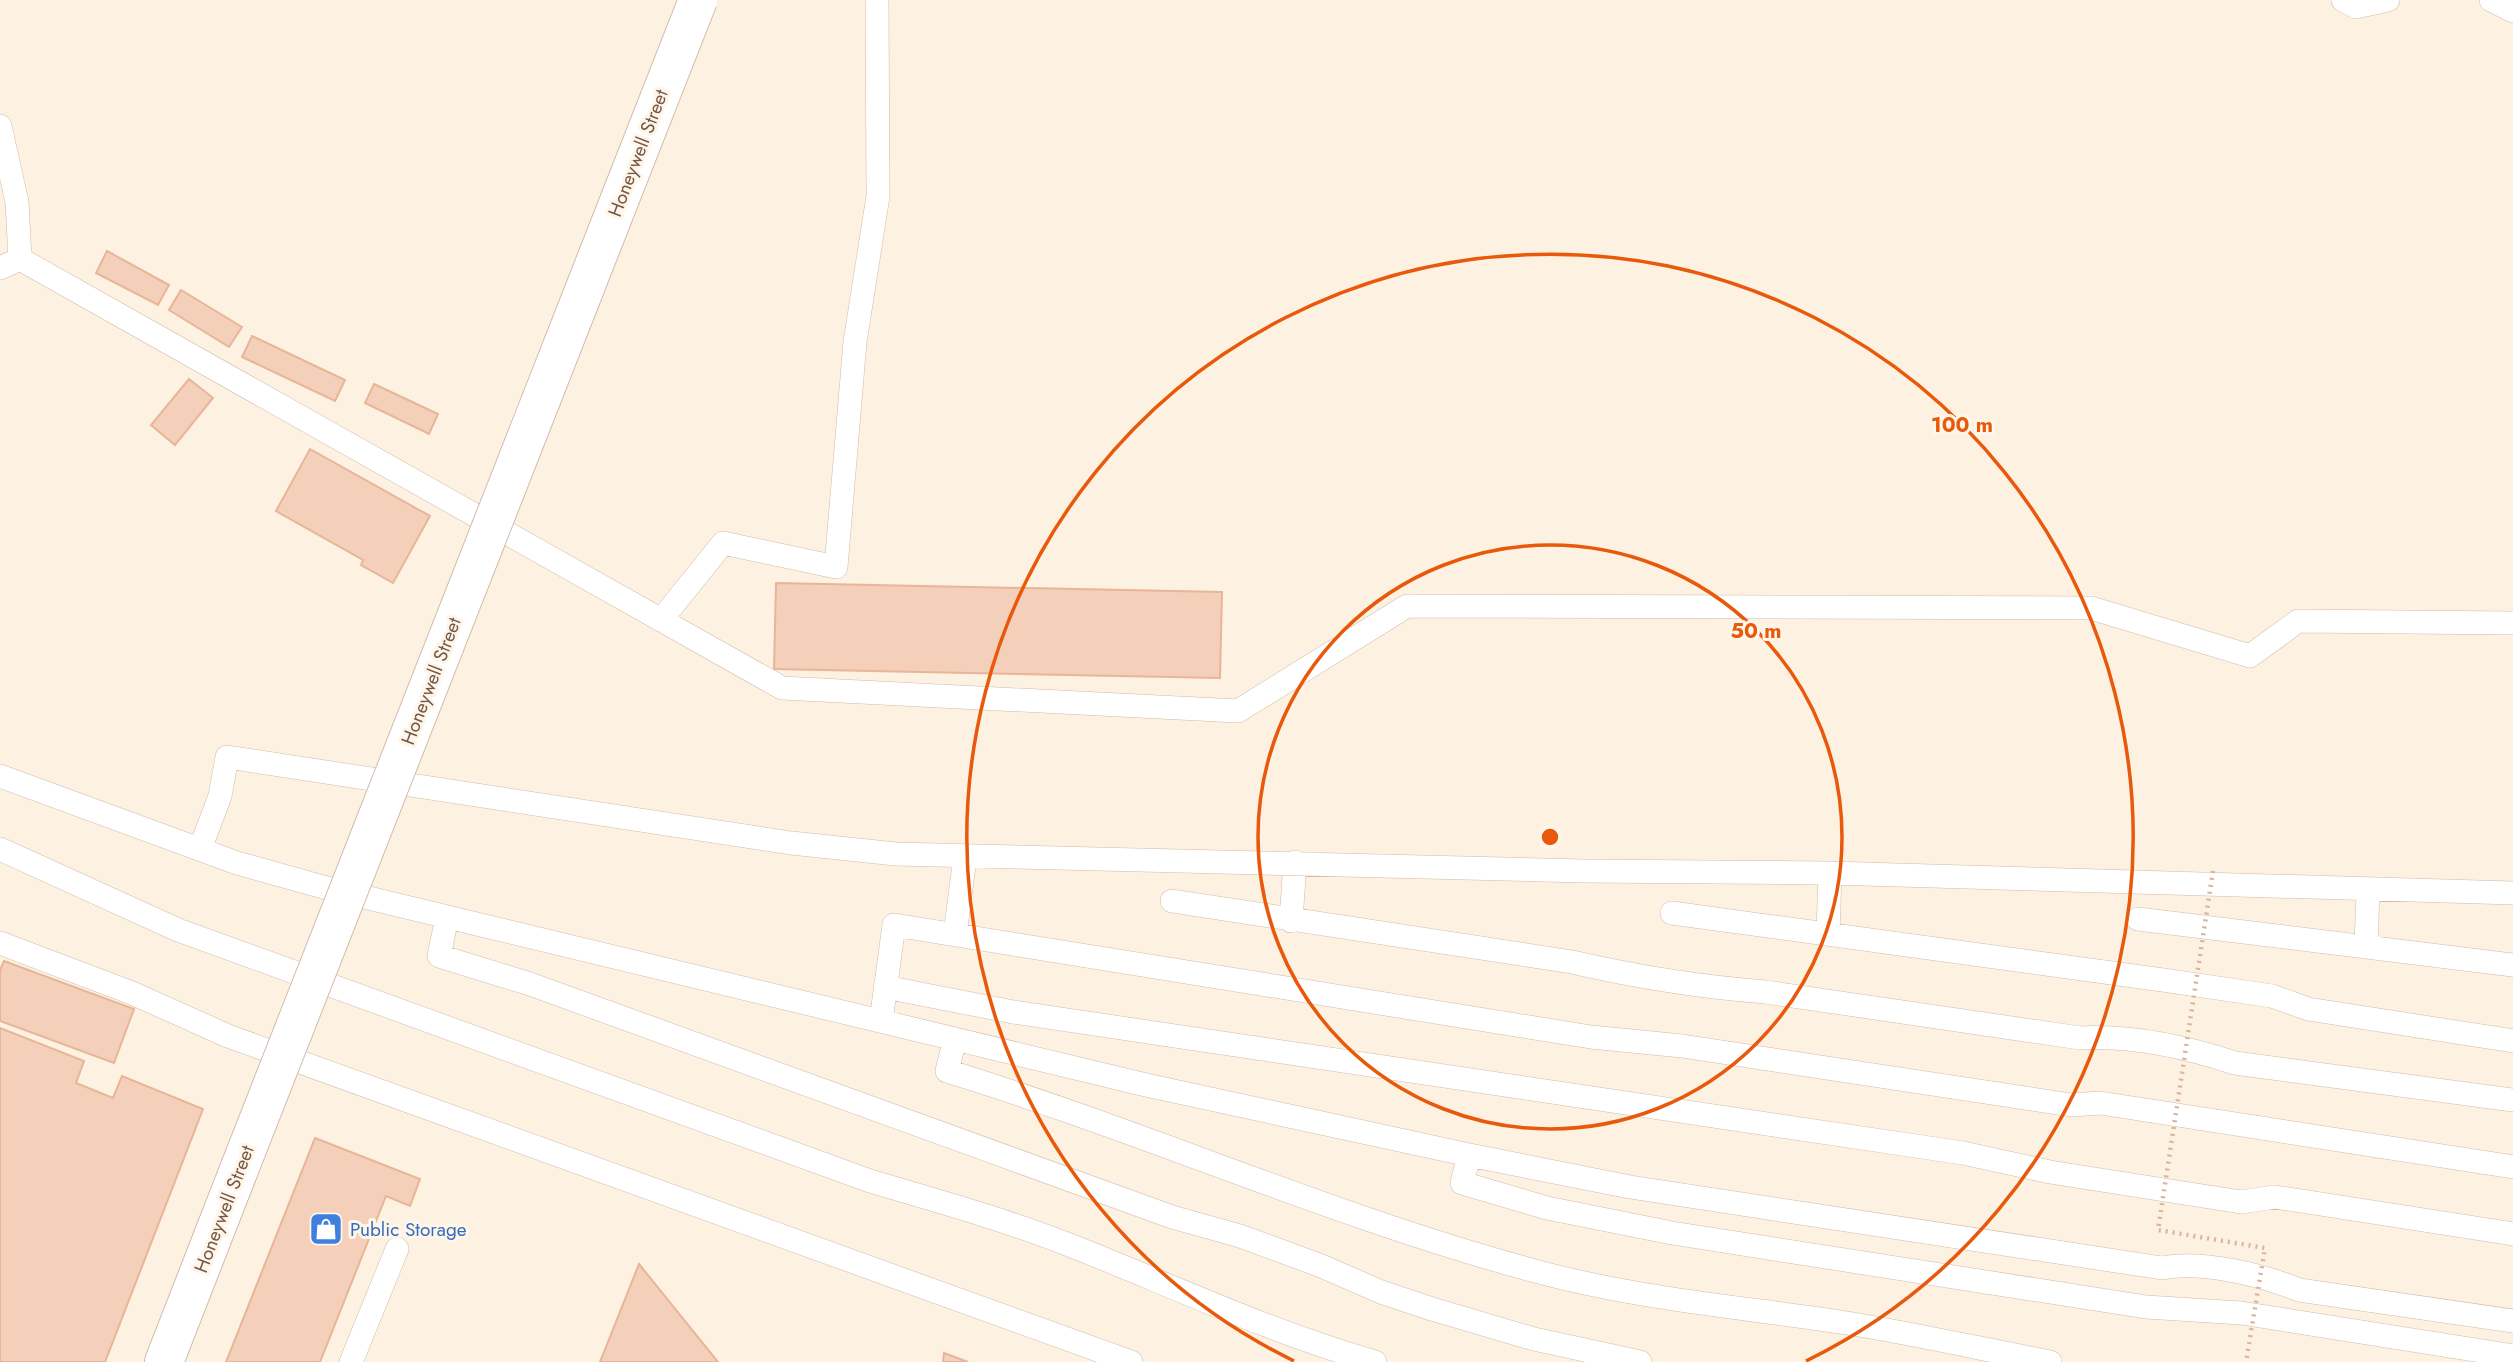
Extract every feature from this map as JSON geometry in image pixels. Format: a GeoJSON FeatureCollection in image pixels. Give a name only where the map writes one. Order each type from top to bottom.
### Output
{"type":"FeatureCollection","features":[{"type":"Feature","properties":{"kind":"street","name":"Honeywell Street"},"geometry":{"type":"LineString","coordinates":[[164,1362],[698,0]]}},
{"type":"Feature","properties":{"kind":"lane"},"geometry":{"type":"LineString","coordinates":[[661,620],[723,542],[836,567],[855,342],[878,196],[877,0]]}},
{"type":"Feature","properties":{"kind":"lane"},"geometry":{"type":"LineString","coordinates":[[2343,0],[2356,7],[2388,0]]}},
{"type":"Feature","properties":{"kind":"lane"},"geometry":{"type":"LineString","coordinates":[[2491,0],[2513,11]]}},
{"type":"Feature","properties":{"kind":"lane"},"geometry":{"type":"LineString","coordinates":[[0,126],[17,202],[10,264],[782,688],[1238,711],[1407,606],[2091,608],[2250,656],[2298,621],[2513,623]]}},
{"type":"Feature","properties":{"kind":"lane"},"geometry":{"type":"LineString","coordinates":[[200,849],[220,796],[228,757],[813,846],[965,857],[1295,862],[1584,871],[1830,873],[2368,891],[2513,893]]}},
{"type":"Feature","properties":{"kind":"lane"},"geometry":{"type":"LineString","coordinates":[[0,776],[200,849],[301,881],[1146,1085],[1469,1156],[1630,1187],[2162,1268],[2182,1264],[2274,1280],[2299,1290],[2513,1321]]}},
{"type":"Feature","properties":{"kind":"lane"},"geometry":{"type":"LineString","coordinates":[[0,849],[99,897],[178,930],[870,1181],[985,1215],[1072,1246],[1252,1322],[1375,1362]]}},
{"type":"Feature","properties":{"kind":"lane"},"geometry":{"type":"LineString","coordinates":[[955,935],[965,857]]}},
{"type":"Feature","properties":{"kind":"lane"},"geometry":{"type":"LineString","coordinates":[[1291,921],[1295,862]]}},
{"type":"Feature","properties":{"kind":"lane"},"geometry":{"type":"LineString","coordinates":[[1828,934],[1830,873]]}},
{"type":"Feature","properties":{"kind":"lane"},"geometry":{"type":"LineString","coordinates":[[2366,946],[2368,891]]}},
{"type":"Feature","properties":{"kind":"lane"},"geometry":{"type":"LineString","coordinates":[[1172,901],[1572,962],[1634,977],[1766,992],[2080,1038],[2105,1037],[2196,1050],[2235,1063],[2513,1100]]}},
{"type":"Feature","properties":{"kind":"lane"},"geometry":{"type":"LineString","coordinates":[[1672,913],[2272,996],[2308,1009],[2513,1041]]}},
{"type":"Feature","properties":{"kind":"lane"},"geometry":{"type":"LineString","coordinates":[[447,918],[439,956],[530,984],[1172,1217],[1263,1244],[1381,1292],[1534,1339],[1640,1362]]}},
{"type":"Feature","properties":{"kind":"lane"},"geometry":{"type":"LineString","coordinates":[[2138,919],[2513,965]]}},
{"type":"Feature","properties":{"kind":"lane"},"geometry":{"type":"LineString","coordinates":[[881,1021],[894,925],[1591,1037],[1682,1046],[2071,1105],[2100,1103],[2513,1167]]}},
{"type":"Feature","properties":{"kind":"lane"},"geometry":{"type":"LineString","coordinates":[[0,943],[132,993],[228,1036],[1131,1362]]}},
{"type":"Feature","properties":{"kind":"lane"},"geometry":{"type":"LineString","coordinates":[[885,987],[1013,1012],[1963,1153],[2050,1172],[2242,1202],[2275,1197],[2513,1234]]}},
{"type":"Feature","properties":{"kind":"lane"},"geometry":{"type":"LineString","coordinates":[[955,1039],[947,1072],[1028,1096],[1468,1253],[1634,1294],[1850,1324],[2050,1362]]}},
{"type":"Feature","properties":{"kind":"lane"},"geometry":{"type":"LineString","coordinates":[[1469,1156],[1462,1183],[1502,1197],[1614,1223],[2146,1307],[2241,1313],[2513,1356]]}},
{"type":"Feature","properties":{"kind":"lane"},"geometry":{"type":"LineString","coordinates":[[351,1362],[397,1249]]}},
{"type":"Feature","properties":{"kind":"path"},"geometry":{"type":"LineString","coordinates":[[2213,871],[2158,1230],[2264,1248],[2246,1362]]}},
{"type":"Feature","properties":{"kind":"building"},"geometry":{"type":"Polygon","coordinates":[[[107,251],[169,285],[158,305],[96,273],[107,251]]]}},
{"type":"Feature","properties":{"kind":"building"},"geometry":{"type":"Polygon","coordinates":[[[181,290],[242,327],[229,347],[169,310],[181,290]]]}},
{"type":"Feature","properties":{"kind":"building"},"geometry":{"type":"Polygon","coordinates":[[[252,336],[345,380],[335,401],[242,357],[252,336]]]}},
{"type":"Feature","properties":{"kind":"building"},"geometry":{"type":"Polygon","coordinates":[[[189,379],[213,398],[175,445],[151,425],[189,379]]]}},
{"type":"Feature","properties":{"kind":"building"},"geometry":{"type":"Polygon","coordinates":[[[374,384],[438,414],[429,434],[365,403],[374,384]]]}},
{"type":"Feature","properties":{"kind":"building"},"geometry":{"type":"Polygon","coordinates":[[[310,449],[430,516],[393,583],[361,565],[363,560],[276,511],[310,449]]]}},
{"type":"Feature","properties":{"kind":"building"},"geometry":{"type":"Polygon","coordinates":[[[776,583],[1222,592],[1220,678],[774,669],[776,583]]]}},
{"type":"Feature","properties":{"kind":"building"},"geometry":{"type":"Polygon","coordinates":[[[4,961],[134,1009],[114,1063],[0,1021],[0,970],[4,961]]]}},
{"type":"Feature","properties":{"kind":"building"},"geometry":{"type":"Polygon","coordinates":[[[0,1028],[84,1061],[76,1083],[113,1098],[122,1076],[203,1109],[105,1362],[0,1362],[0,1028]]]}},
{"type":"Feature","properties":{"kind":"building","name":"Public Storage"},"geometry":{"type":"Polygon","coordinates":[[[315,1138],[420,1179],[410,1206],[386,1196],[320,1362],[226,1362],[315,1138]]]}},
{"type":"Feature","properties":{"kind":"building"},"geometry":{"type":"Polygon","coordinates":[[[639,1264],[718,1362],[600,1362],[639,1264]]]}},
{"type":"Feature","properties":{"kind":"building"},"geometry":{"type":"Polygon","coordinates":[[[944,1353],[968,1362],[943,1362],[944,1353]]]}},
{"type":"Feature","properties":{"kind":"place","name":"Public Storage"},"geometry":{"type":"Point","coordinates":[326,1229]}}]}
